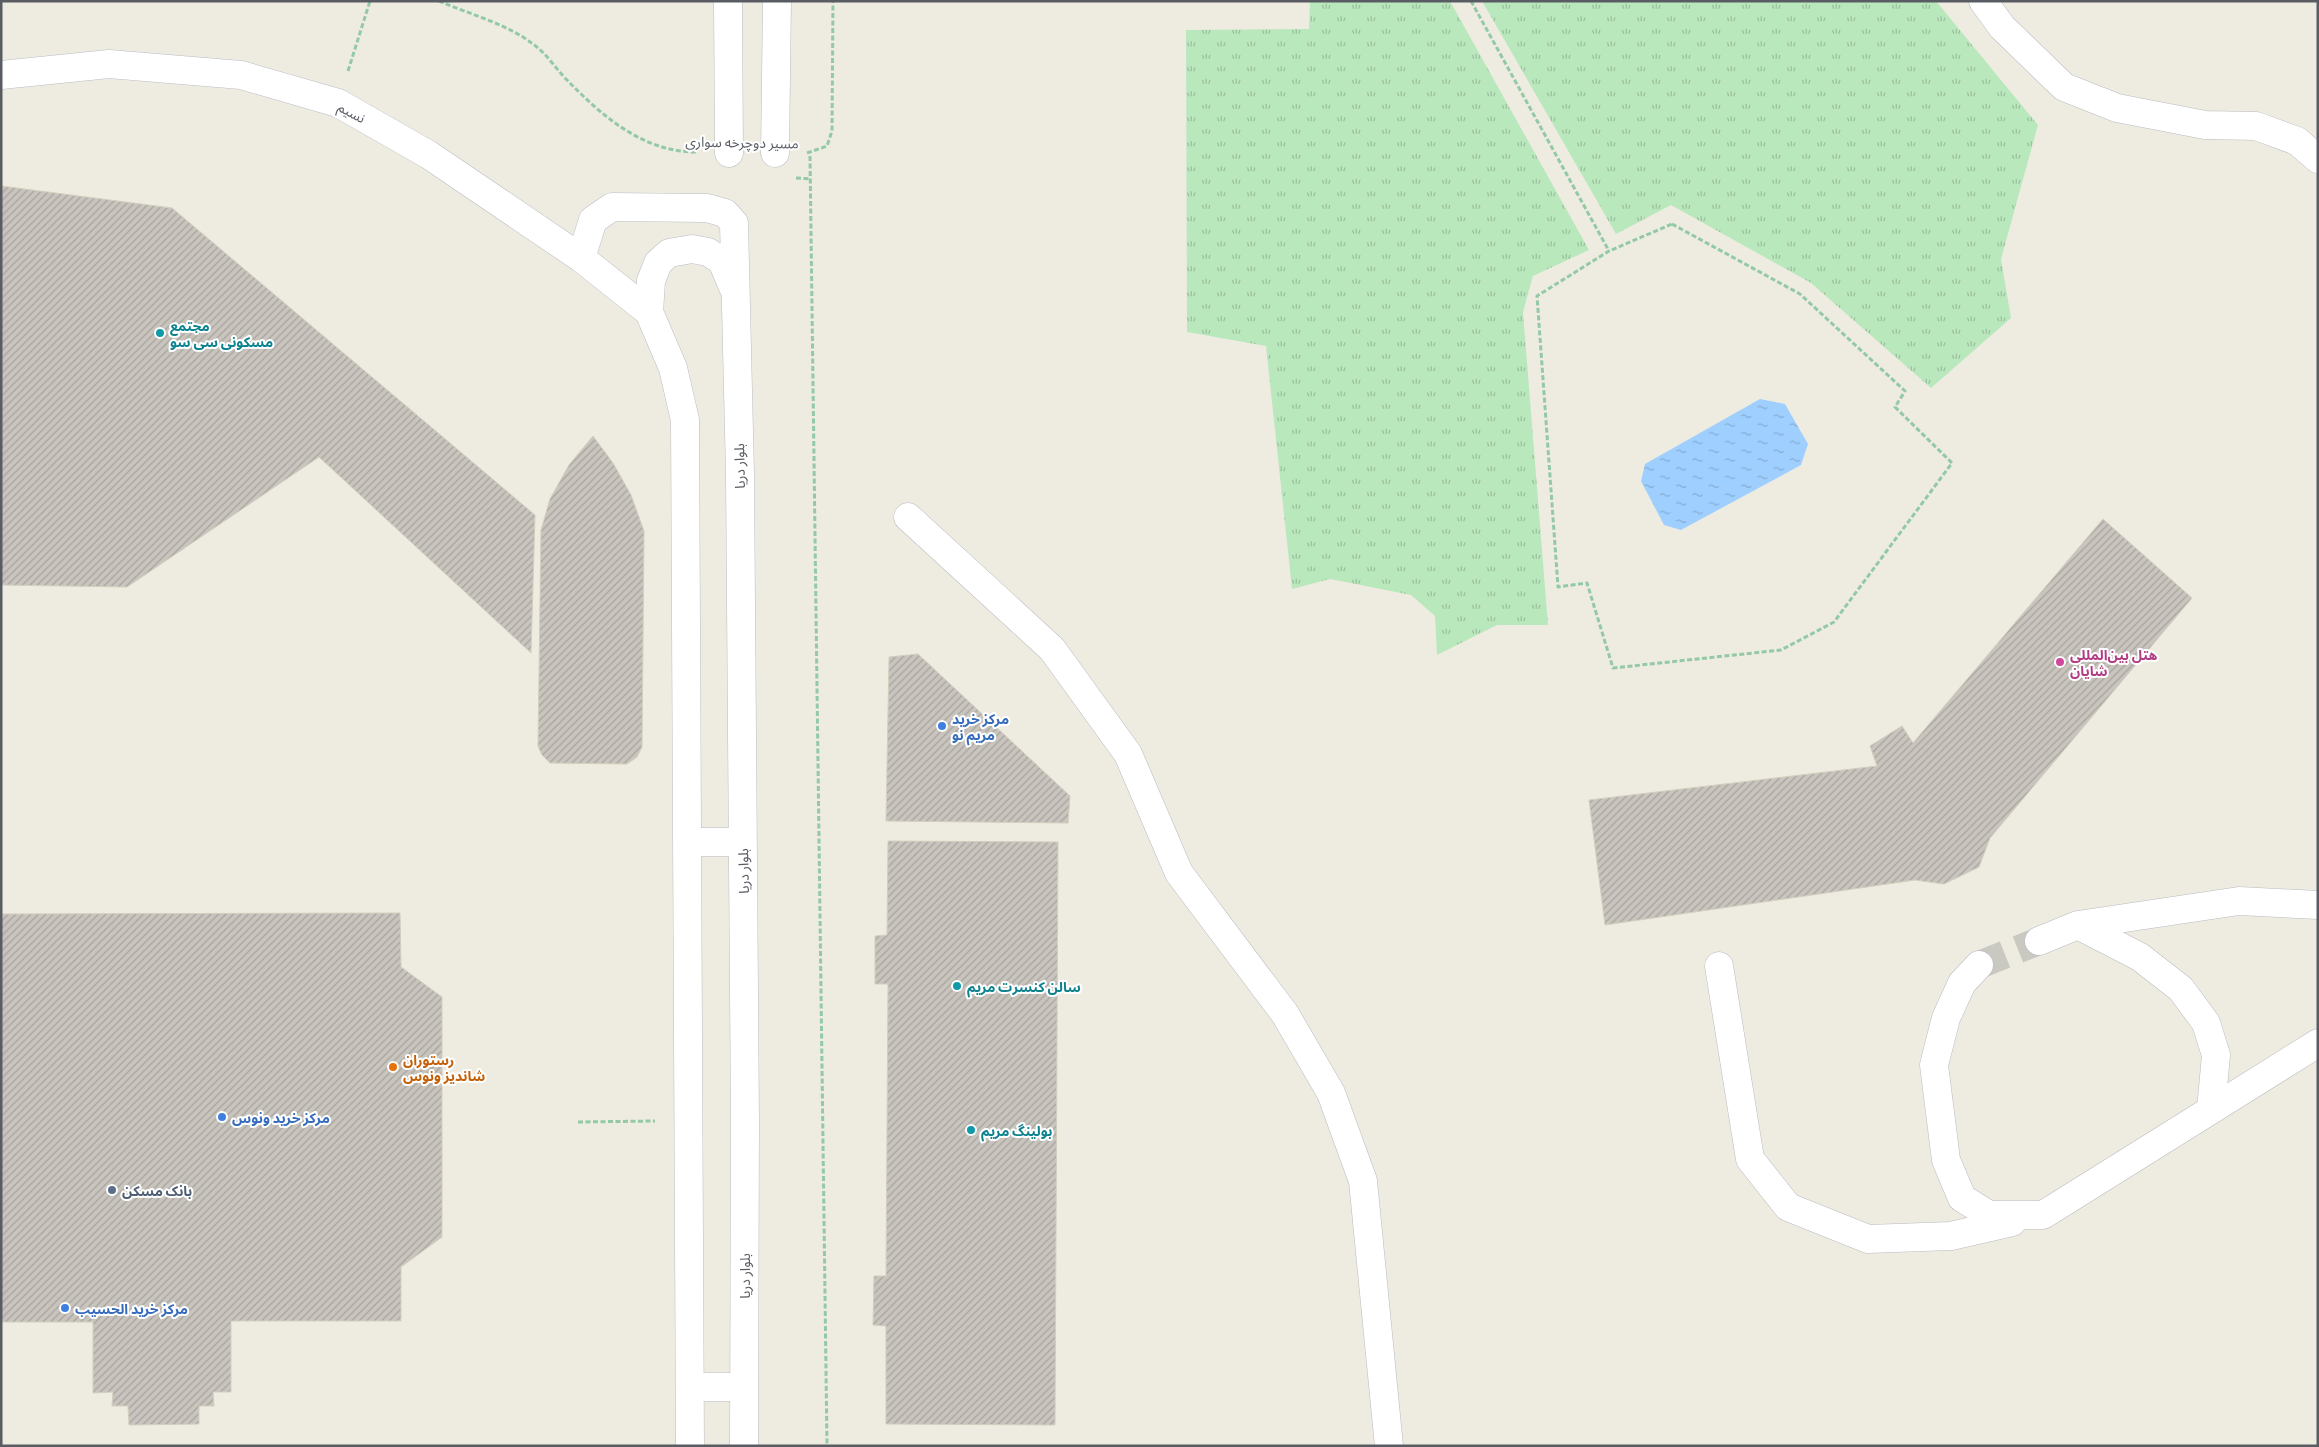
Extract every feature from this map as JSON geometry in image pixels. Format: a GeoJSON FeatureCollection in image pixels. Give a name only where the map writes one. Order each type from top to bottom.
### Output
{"type":"FeatureCollection","features":[{"type":"Feature","properties":{"kind":"street"},"geometry":{"type":"LineString","coordinates":[[728,1],[729,153]]}},
{"type":"Feature","properties":{"kind":"street"},"geometry":{"type":"LineString","coordinates":[[775,153],[777,1]]}},
{"type":"Feature","properties":{"kind":"street"},"geometry":{"type":"LineString","coordinates":[[1983,1],[2002,27],[2064,87],[2117,108],[2204,125],[2256,126],[2297,141],[2318,159]]}},
{"type":"Feature","properties":{"kind":"street","name":"نسیم"},"geometry":{"type":"LineString","coordinates":[[1,75],[109,64],[241,75],[338,103],[429,155],[581,258],[649,312]]}},
{"type":"Feature","properties":{"kind":"street","name":"بلوار دریا"},"geometry":{"type":"LineString","coordinates":[[581,258],[593,220],[612,207],[708,208],[725,213],[734,222],[737,296],[746,1121],[744,1446]]}},
{"type":"Feature","properties":{"kind":"street"},"geometry":{"type":"LineString","coordinates":[[690,1446],[685,420],[673,368],[649,312],[650,281],[658,263],[669,253],[692,249],[708,252],[722,260],[737,296]]}},
{"type":"Feature","properties":{"kind":"street"},"geometry":{"type":"LineString","coordinates":[[908,517],[1052,649],[1128,754],[1179,873],[1285,1014],[1332,1093],[1363,1181],[1389,1446]]}},
{"type":"Feature","properties":{"kind":"street"},"geometry":{"type":"LineString","coordinates":[[687,842],[742,842]]}},
{"type":"Feature","properties":{"kind":"street"},"geometry":{"type":"LineString","coordinates":[[2039,941],[2078,925],[2239,901],[2318,905]]}},
{"type":"Feature","properties":{"kind":"street"},"geometry":{"type":"LineString","coordinates":[[2078,925],[2140,957],[2180,990],[2206,1023],[2216,1055],[2211,1110]]}},
{"type":"Feature","properties":{"kind":"street"},"geometry":{"type":"LineString","coordinates":[[1978,965],[1962,983],[1946,1018],[1934,1066],[1946,1160],[1962,1198],[1989,1215],[2043,1215]]}},
{"type":"Feature","properties":{"kind":"street"},"geometry":{"type":"LineString","coordinates":[[1719,966],[1750,1159],[1788,1207],[1868,1239],[1951,1236],[2043,1215],[2318,1044]]}},
{"type":"Feature","properties":{"kind":"street"},"geometry":{"type":"LineString","coordinates":[[690,1387],[744,1387]]}},
{"type":"Feature","properties":{"kind":"path"},"geometry":{"type":"LineString","coordinates":[[338,103],[370,1]]}},
{"type":"Feature","properties":{"kind":"path","name":"مسیر دوچرخه سواری"},"geometry":{"type":"LineString","coordinates":[[439,1],[505,28],[533,44],[606,118],[643,140],[677,152],[729,153]]}},
{"type":"Feature","properties":{"kind":"path","name":"مسیر دوچرخه سواری"},"geometry":{"type":"LineString","coordinates":[[775,153],[810,154],[827,146],[832,131],[833,1]]}},
{"type":"Feature","properties":{"kind":"path"},"geometry":{"type":"LineString","coordinates":[[1471,1],[1609,252]]}},
{"type":"Feature","properties":{"kind":"path"},"geometry":{"type":"LineString","coordinates":[[810,154],[827,1446]]}},
{"type":"Feature","properties":{"kind":"path"},"geometry":{"type":"LineString","coordinates":[[1672,224],[1800,294],[1905,391],[1895,407],[1952,463],[1834,622],[1781,650],[1613,668],[1587,583],[1558,587],[1538,296],[1609,252],[1672,224]]}},
{"type":"Feature","properties":{"kind":"green space"},"geometry":{"type":"Polygon","coordinates":[[[1310,1],[1450,1],[1589,250],[1533,276],[1523,312],[1548,625],[1497,625],[1437,655],[1435,616],[1411,595],[1330,579],[1292,589],[1266,346],[1187,332],[1186,30],[1309,29],[1310,1]]]}},
{"type":"Feature","properties":{"kind":"green space"},"geometry":{"type":"Polygon","coordinates":[[[1482,1],[1936,1],[2038,125],[2001,259],[2011,318],[1931,388],[1811,283],[1671,205],[1616,234],[1482,1]]]}},
{"type":"Feature","properties":{"kind":"water"},"geometry":{"type":"Polygon","coordinates":[[[1760,399],[1785,404],[1808,444],[1801,465],[1681,530],[1664,525],[1641,481],[1645,464],[1760,399]]]}},
{"type":"Feature","properties":{"kind":"building","name":"مجتمع مسکونی سی سو"},"geometry":{"type":"Polygon","coordinates":[[[1,186],[172,208],[535,515],[531,653],[319,457],[127,587],[1,585],[1,186]]]}},
{"type":"Feature","properties":{"kind":"building"},"geometry":{"type":"Polygon","coordinates":[[[593,436],[613,463],[631,495],[644,531],[642,747],[637,757],[627,764],[550,763],[542,755],[538,746],[541,530],[550,499],[569,465],[593,436]]]}},
{"type":"Feature","properties":{"kind":"building","name":"هتل بین‌المللی شایان"},"geometry":{"type":"Polygon","coordinates":[[[2103,519],[2192,598],[1990,838],[1979,867],[1944,884],[1915,880],[1605,925],[1589,800],[1877,766],[1870,746],[1902,726],[1913,743],[2103,519]]]}},
{"type":"Feature","properties":{"kind":"building","name":"مرکز خرید مریم نو"},"geometry":{"type":"Polygon","coordinates":[[[918,654],[1070,796],[1068,823],[886,821],[889,657],[918,654]]]}},
{"type":"Feature","properties":{"kind":"building","name":"بولینگ مریم"},"geometry":{"type":"Polygon","coordinates":[[[888,841],[1058,842],[1055,1425],[886,1424],[886,1326],[873,1325],[874,1276],[886,1276],[888,984],[875,984],[875,936],[887,935],[888,841]]]}},
{"type":"Feature","properties":{"kind":"building","name":"مرکز خرید ونوس"},"geometry":{"type":"Polygon","coordinates":[[[400,913],[401,967],[442,997],[442,1237],[401,1267],[401,1321],[231,1321],[231,1392],[213,1392],[214,1406],[199,1406],[199,1424],[129,1425],[128,1406],[112,1406],[113,1392],[93,1393],[93,1322],[1,1322],[1,914],[400,913]]]}},
{"type":"Feature","properties":{"kind":"tunnel"},"geometry":{"type":"LineString","coordinates":[[1979,965],[2039,941]]}},
{"type":"Feature","properties":{"kind":"place","name":"مجتمع مسکونی سی سو"},"geometry":{"type":"Point","coordinates":[160,333]}},
{"type":"Feature","properties":{"kind":"place","name":"هتل بین‌المللی شایان"},"geometry":{"type":"Point","coordinates":[2060,662]}},
{"type":"Feature","properties":{"kind":"place","name":"مرکز خرید مریم نو"},"geometry":{"type":"Point","coordinates":[942,726]}},
{"type":"Feature","properties":{"kind":"place","name":"سالن کنسرت مریم"},"geometry":{"type":"Point","coordinates":[957,986]}},
{"type":"Feature","properties":{"kind":"place","name":"رستوران شاندیز ونوس"},"geometry":{"type":"Point","coordinates":[393,1067]}},
{"type":"Feature","properties":{"kind":"place","name":"مرکز خرید ونوس"},"geometry":{"type":"Point","coordinates":[222,1117]}},
{"type":"Feature","properties":{"kind":"place","name":"بولینگ مریم"},"geometry":{"type":"Point","coordinates":[971,1130]}},
{"type":"Feature","properties":{"kind":"place","name":"بانک مسکن"},"geometry":{"type":"Point","coordinates":[112,1190]}},
{"type":"Feature","properties":{"kind":"place","name":"مرکز خرید الحسیب"},"geometry":{"type":"Point","coordinates":[65,1308]}}]}
